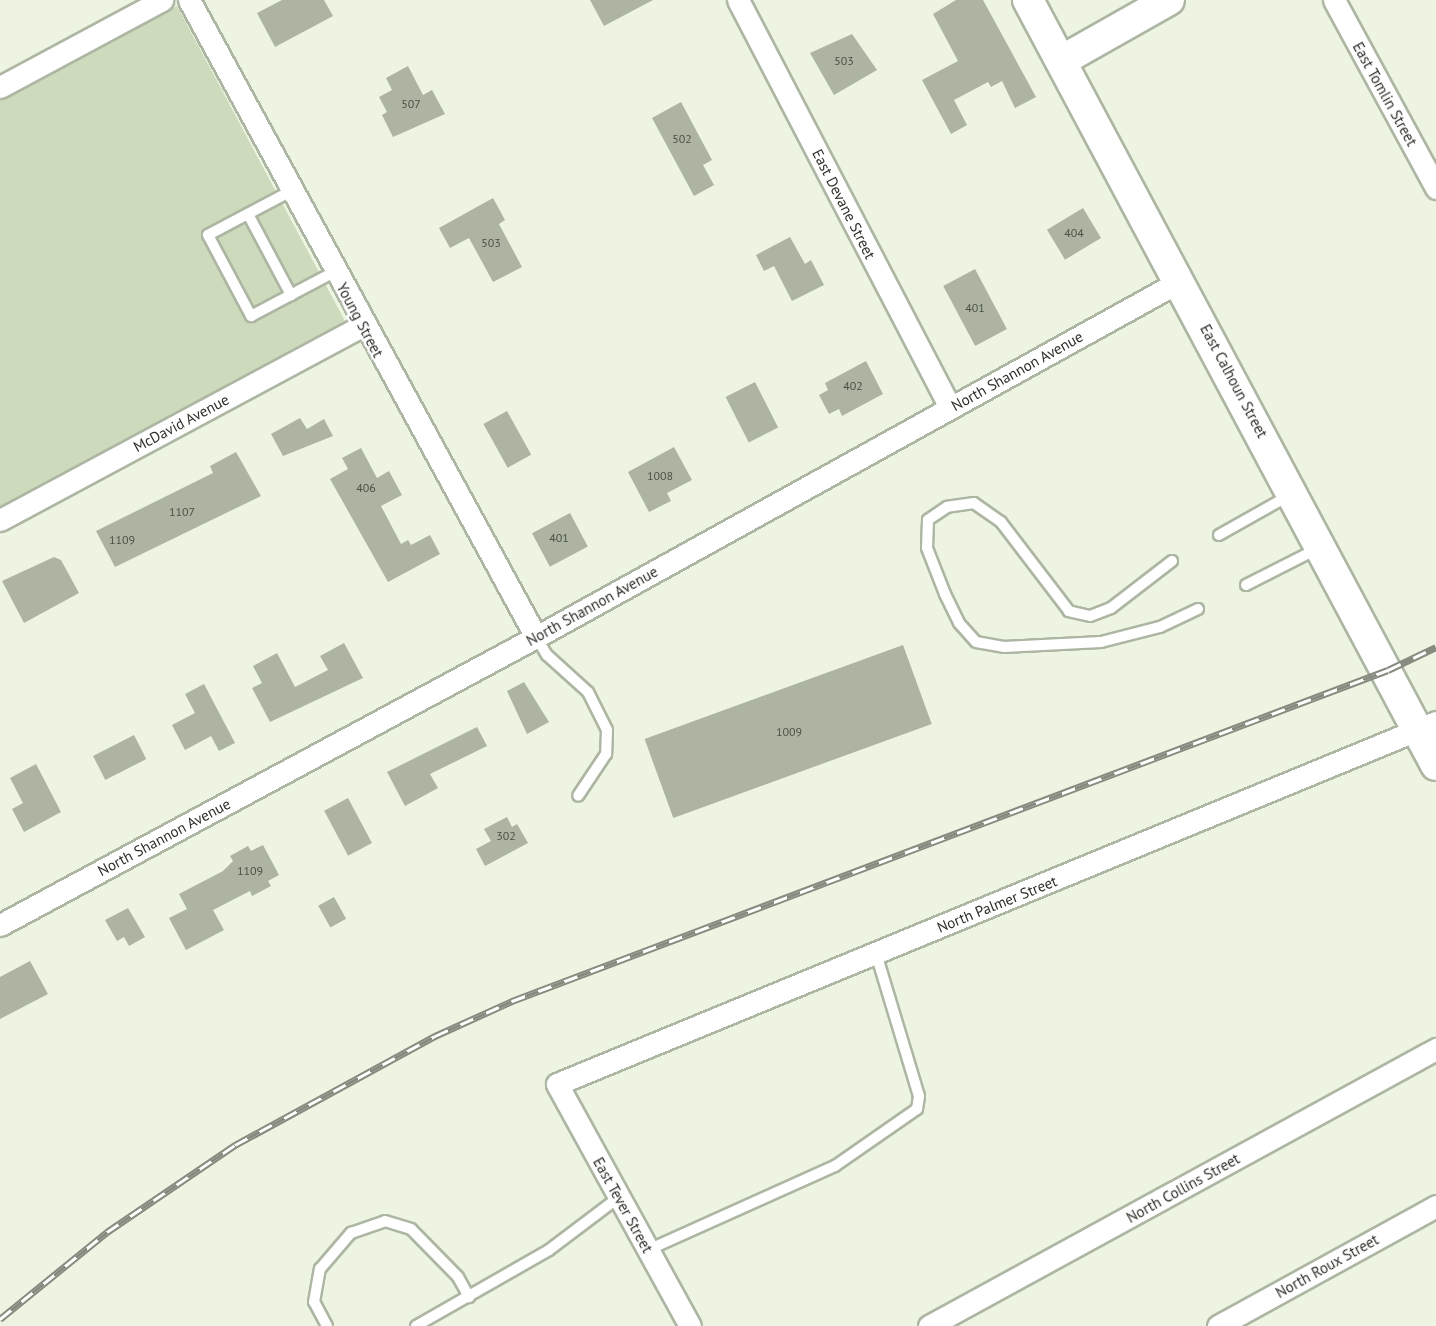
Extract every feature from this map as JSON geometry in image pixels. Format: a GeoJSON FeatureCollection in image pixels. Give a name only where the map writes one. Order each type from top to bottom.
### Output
{"type":"FeatureCollection","features":[{"type":"Feature","properties":{"kind":"street"},"geometry":{"type":"LineString","coordinates":[[0,87],[162,0]]}},
{"type":"Feature","properties":{"kind":"street","name":"Young Street"},"geometry":{"type":"LineString","coordinates":[[189,0],[334,272],[536,637]]}},
{"type":"Feature","properties":{"kind":"street","name":"East Devane Street"},"geometry":{"type":"LineString","coordinates":[[738,0],[950,408]]}},
{"type":"Feature","properties":{"kind":"street","name":"East Calhoun Street"},"geometry":{"type":"LineString","coordinates":[[1028,0],[1322,547],[1427,727],[1436,765]]}},
{"type":"Feature","properties":{"kind":"street"},"geometry":{"type":"LineString","coordinates":[[1061,62],[1169,0]]}},
{"type":"Feature","properties":{"kind":"street","name":"East Tomlin Street"},"geometry":{"type":"LineString","coordinates":[[1334,0],[1436,188]]}},
{"type":"Feature","properties":{"kind":"street","name":"North Shannon Avenue"},"geometry":{"type":"LineString","coordinates":[[0,925],[536,637],[1180,281]]}},
{"type":"Feature","properties":{"kind":"street","name":"McDavid Avenue"},"geometry":{"type":"LineString","coordinates":[[0,520],[363,325]]}},
{"type":"Feature","properties":{"kind":"street","name":"North Palmer Street"},"geometry":{"type":"LineString","coordinates":[[557,1084],[1427,727]]}},
{"type":"Feature","properties":{"kind":"street","name":"North Collins Street"},"geometry":{"type":"LineString","coordinates":[[929,1326],[1436,1049]]}},
{"type":"Feature","properties":{"kind":"street","name":"East Tever Street"},"geometry":{"type":"LineString","coordinates":[[557,1084],[690,1326]]}},
{"type":"Feature","properties":{"kind":"street","name":"North Roux Street"},"geometry":{"type":"LineString","coordinates":[[1218,1326],[1436,1206]]}},
{"type":"Feature","properties":{"kind":"lane"},"geometry":{"type":"LineString","coordinates":[[291,191],[208,235],[251,316],[334,272]]}},
{"type":"Feature","properties":{"kind":"lane"},"geometry":{"type":"LineString","coordinates":[[248,214],[291,295]]}},
{"type":"Feature","properties":{"kind":"lane"},"geometry":{"type":"LineString","coordinates":[[1219,535],[1294,493]]}},
{"type":"Feature","properties":{"kind":"lane"},"geometry":{"type":"LineString","coordinates":[[1172,561],[1111,608],[1090,616],[1069,611],[1000,522],[974,503],[947,507],[928,520],[927,548],[945,594],[959,623],[976,642],[1005,647],[1101,642],[1160,627],[1198,609]]}},
{"type":"Feature","properties":{"kind":"lane"},"geometry":{"type":"LineString","coordinates":[[1246,585],[1322,547]]}},
{"type":"Feature","properties":{"kind":"lane"},"geometry":{"type":"LineString","coordinates":[[536,637],[547,655],[588,692],[607,730],[606,754],[578,796]]}},
{"type":"Feature","properties":{"kind":"lane"},"geometry":{"type":"LineString","coordinates":[[648,1250],[835,1166],[917,1109],[919,1096],[876,954]]}},
{"type":"Feature","properties":{"kind":"lane"},"geometry":{"type":"LineString","coordinates":[[416,1326],[549,1250],[619,1197]]}},
{"type":"Feature","properties":{"kind":"lane"},"geometry":{"type":"LineString","coordinates":[[327,1326],[314,1302],[320,1269],[351,1233],[385,1221],[411,1228],[458,1276],[469,1297]]}},
{"type":"Feature","properties":{"kind":"green space"},"geometry":{"type":"Polygon","coordinates":[[[177,6],[345,321],[0,507],[0,100],[177,6]]]}},
{"type":"Feature","properties":{"kind":"building"},"geometry":{"type":"Polygon","coordinates":[[[282,0],[324,0],[333,16],[275,47],[257,13],[282,0]]]}},
{"type":"Feature","properties":{"kind":"building"},"geometry":{"type":"Polygon","coordinates":[[[590,0],[653,0],[604,26],[590,0]]]}},
{"type":"Feature","properties":{"kind":"building"},"geometry":{"type":"Polygon","coordinates":[[[956,0],[983,0],[1036,97],[1015,108],[1002,81],[991,87],[988,82],[954,100],[967,125],[951,134],[922,80],[958,61],[933,14],[956,0]]]}},
{"type":"Feature","properties":{"kind":"building"},"geometry":{"type":"Polygon","coordinates":[[[852,34],[877,70],[834,95],[810,53],[852,34]]]}},
{"type":"Feature","properties":{"kind":"building"},"geometry":{"type":"Polygon","coordinates":[[[408,66],[423,95],[432,90],[445,114],[393,137],[382,115],[387,112],[379,97],[392,90],[386,78],[408,66]]]}},
{"type":"Feature","properties":{"kind":"building"},"geometry":{"type":"Polygon","coordinates":[[[681,102],[712,160],[703,165],[714,185],[694,196],[652,118],[681,102]]]}},
{"type":"Feature","properties":{"kind":"building"},"geometry":{"type":"Polygon","coordinates":[[[493,198],[505,220],[499,224],[522,267],[493,282],[469,238],[450,248],[439,228],[493,198]]]}},
{"type":"Feature","properties":{"kind":"building"},"geometry":{"type":"Polygon","coordinates":[[[1083,208],[1101,238],[1065,260],[1047,230],[1083,208]]]}},
{"type":"Feature","properties":{"kind":"building"},"geometry":{"type":"Polygon","coordinates":[[[790,237],[805,264],[811,260],[824,285],[792,301],[774,266],[764,271],[756,255],[790,237]]]}},
{"type":"Feature","properties":{"kind":"building"},"geometry":{"type":"Polygon","coordinates":[[[975,269],[1007,329],[975,346],[943,286],[975,269]]]}},
{"type":"Feature","properties":{"kind":"building"},"geometry":{"type":"Polygon","coordinates":[[[866,361],[883,394],[842,416],[839,409],[829,414],[819,395],[828,390],[825,383],[866,361]]]}},
{"type":"Feature","properties":{"kind":"building"},"geometry":{"type":"Polygon","coordinates":[[[755,382],[778,427],[749,442],[726,397],[755,382]]]}},
{"type":"Feature","properties":{"kind":"building"},"geometry":{"type":"Polygon","coordinates":[[[507,411],[531,455],[508,468],[483,424],[507,411]]]}},
{"type":"Feature","properties":{"kind":"building"},"geometry":{"type":"Polygon","coordinates":[[[300,418],[307,429],[324,419],[333,436],[283,456],[271,434],[300,418]]]}},
{"type":"Feature","properties":{"kind":"building"},"geometry":{"type":"Polygon","coordinates":[[[674,447],[692,480],[667,493],[671,501],[649,512],[628,472],[674,447]]]}},
{"type":"Feature","properties":{"kind":"building"},"geometry":{"type":"Polygon","coordinates":[[[361,448],[377,478],[389,471],[402,495],[381,506],[401,544],[408,540],[411,545],[430,535],[440,554],[388,582],[330,479],[348,469],[342,458],[361,448]]]}},
{"type":"Feature","properties":{"kind":"building"},"geometry":{"type":"Polygon","coordinates":[[[236,452],[261,496],[115,567],[96,531],[213,473],[210,466],[236,452]]]}},
{"type":"Feature","properties":{"kind":"building"},"geometry":{"type":"Polygon","coordinates":[[[570,513],[588,547],[550,567],[532,533],[570,513]]]}},
{"type":"Feature","properties":{"kind":"building"},"geometry":{"type":"Polygon","coordinates":[[[54,557],[61,560],[79,593],[24,623],[2,581],[54,557]]]}},
{"type":"Feature","properties":{"kind":"building"},"geometry":{"type":"Polygon","coordinates":[[[344,643],[363,678],[270,722],[252,688],[262,683],[253,666],[277,653],[295,687],[328,670],[320,656],[344,643]]]}},
{"type":"Feature","properties":{"kind":"building"},"geometry":{"type":"Polygon","coordinates":[[[903,645],[932,724],[673,818],[645,739],[903,645]]]}},
{"type":"Feature","properties":{"kind":"building"},"geometry":{"type":"Polygon","coordinates":[[[524,682],[549,722],[527,734],[507,691],[524,682]]]}},
{"type":"Feature","properties":{"kind":"building"},"geometry":{"type":"Polygon","coordinates":[[[204,684],[235,743],[219,751],[211,736],[185,750],[172,725],[195,713],[185,694],[204,684]]]}},
{"type":"Feature","properties":{"kind":"building"},"geometry":{"type":"Polygon","coordinates":[[[477,727],[487,746],[430,774],[438,788],[405,806],[387,772],[477,727]]]}},
{"type":"Feature","properties":{"kind":"building"},"geometry":{"type":"Polygon","coordinates":[[[134,735],[146,759],[105,780],[93,756],[134,735]]]}},
{"type":"Feature","properties":{"kind":"building"},"geometry":{"type":"Polygon","coordinates":[[[36,764],[61,812],[24,832],[12,809],[23,803],[10,778],[36,764]]]}},
{"type":"Feature","properties":{"kind":"building"},"geometry":{"type":"Polygon","coordinates":[[[348,798],[372,843],[348,856],[324,811],[348,798]]]}},
{"type":"Feature","properties":{"kind":"building"},"geometry":{"type":"Polygon","coordinates":[[[507,817],[512,827],[517,824],[528,843],[485,866],[476,849],[491,841],[484,829],[507,817]]]}},
{"type":"Feature","properties":{"kind":"building"},"geometry":{"type":"Polygon","coordinates":[[[263,845],[279,875],[268,881],[271,886],[252,896],[250,891],[213,910],[224,930],[186,950],[169,918],[187,909],[179,894],[223,871],[233,861],[230,856],[248,846],[251,851],[263,845]]]}},
{"type":"Feature","properties":{"kind":"building"},"geometry":{"type":"Polygon","coordinates":[[[334,897],[346,919],[330,928],[318,906],[334,897]]]}},
{"type":"Feature","properties":{"kind":"building"},"geometry":{"type":"Polygon","coordinates":[[[128,908],[145,937],[129,946],[124,937],[117,941],[105,920],[128,908]]]}},
{"type":"Feature","properties":{"kind":"building"},"geometry":{"type":"Polygon","coordinates":[[[30,961],[48,994],[0,1019],[0,977],[30,961]]]}},
{"type":"Feature","properties":{"kind":"railway"},"geometry":{"type":"LineString","coordinates":[[0,1319],[107,1232],[235,1145],[435,1036],[512,1001],[1388,670],[1436,647]]}}]}
